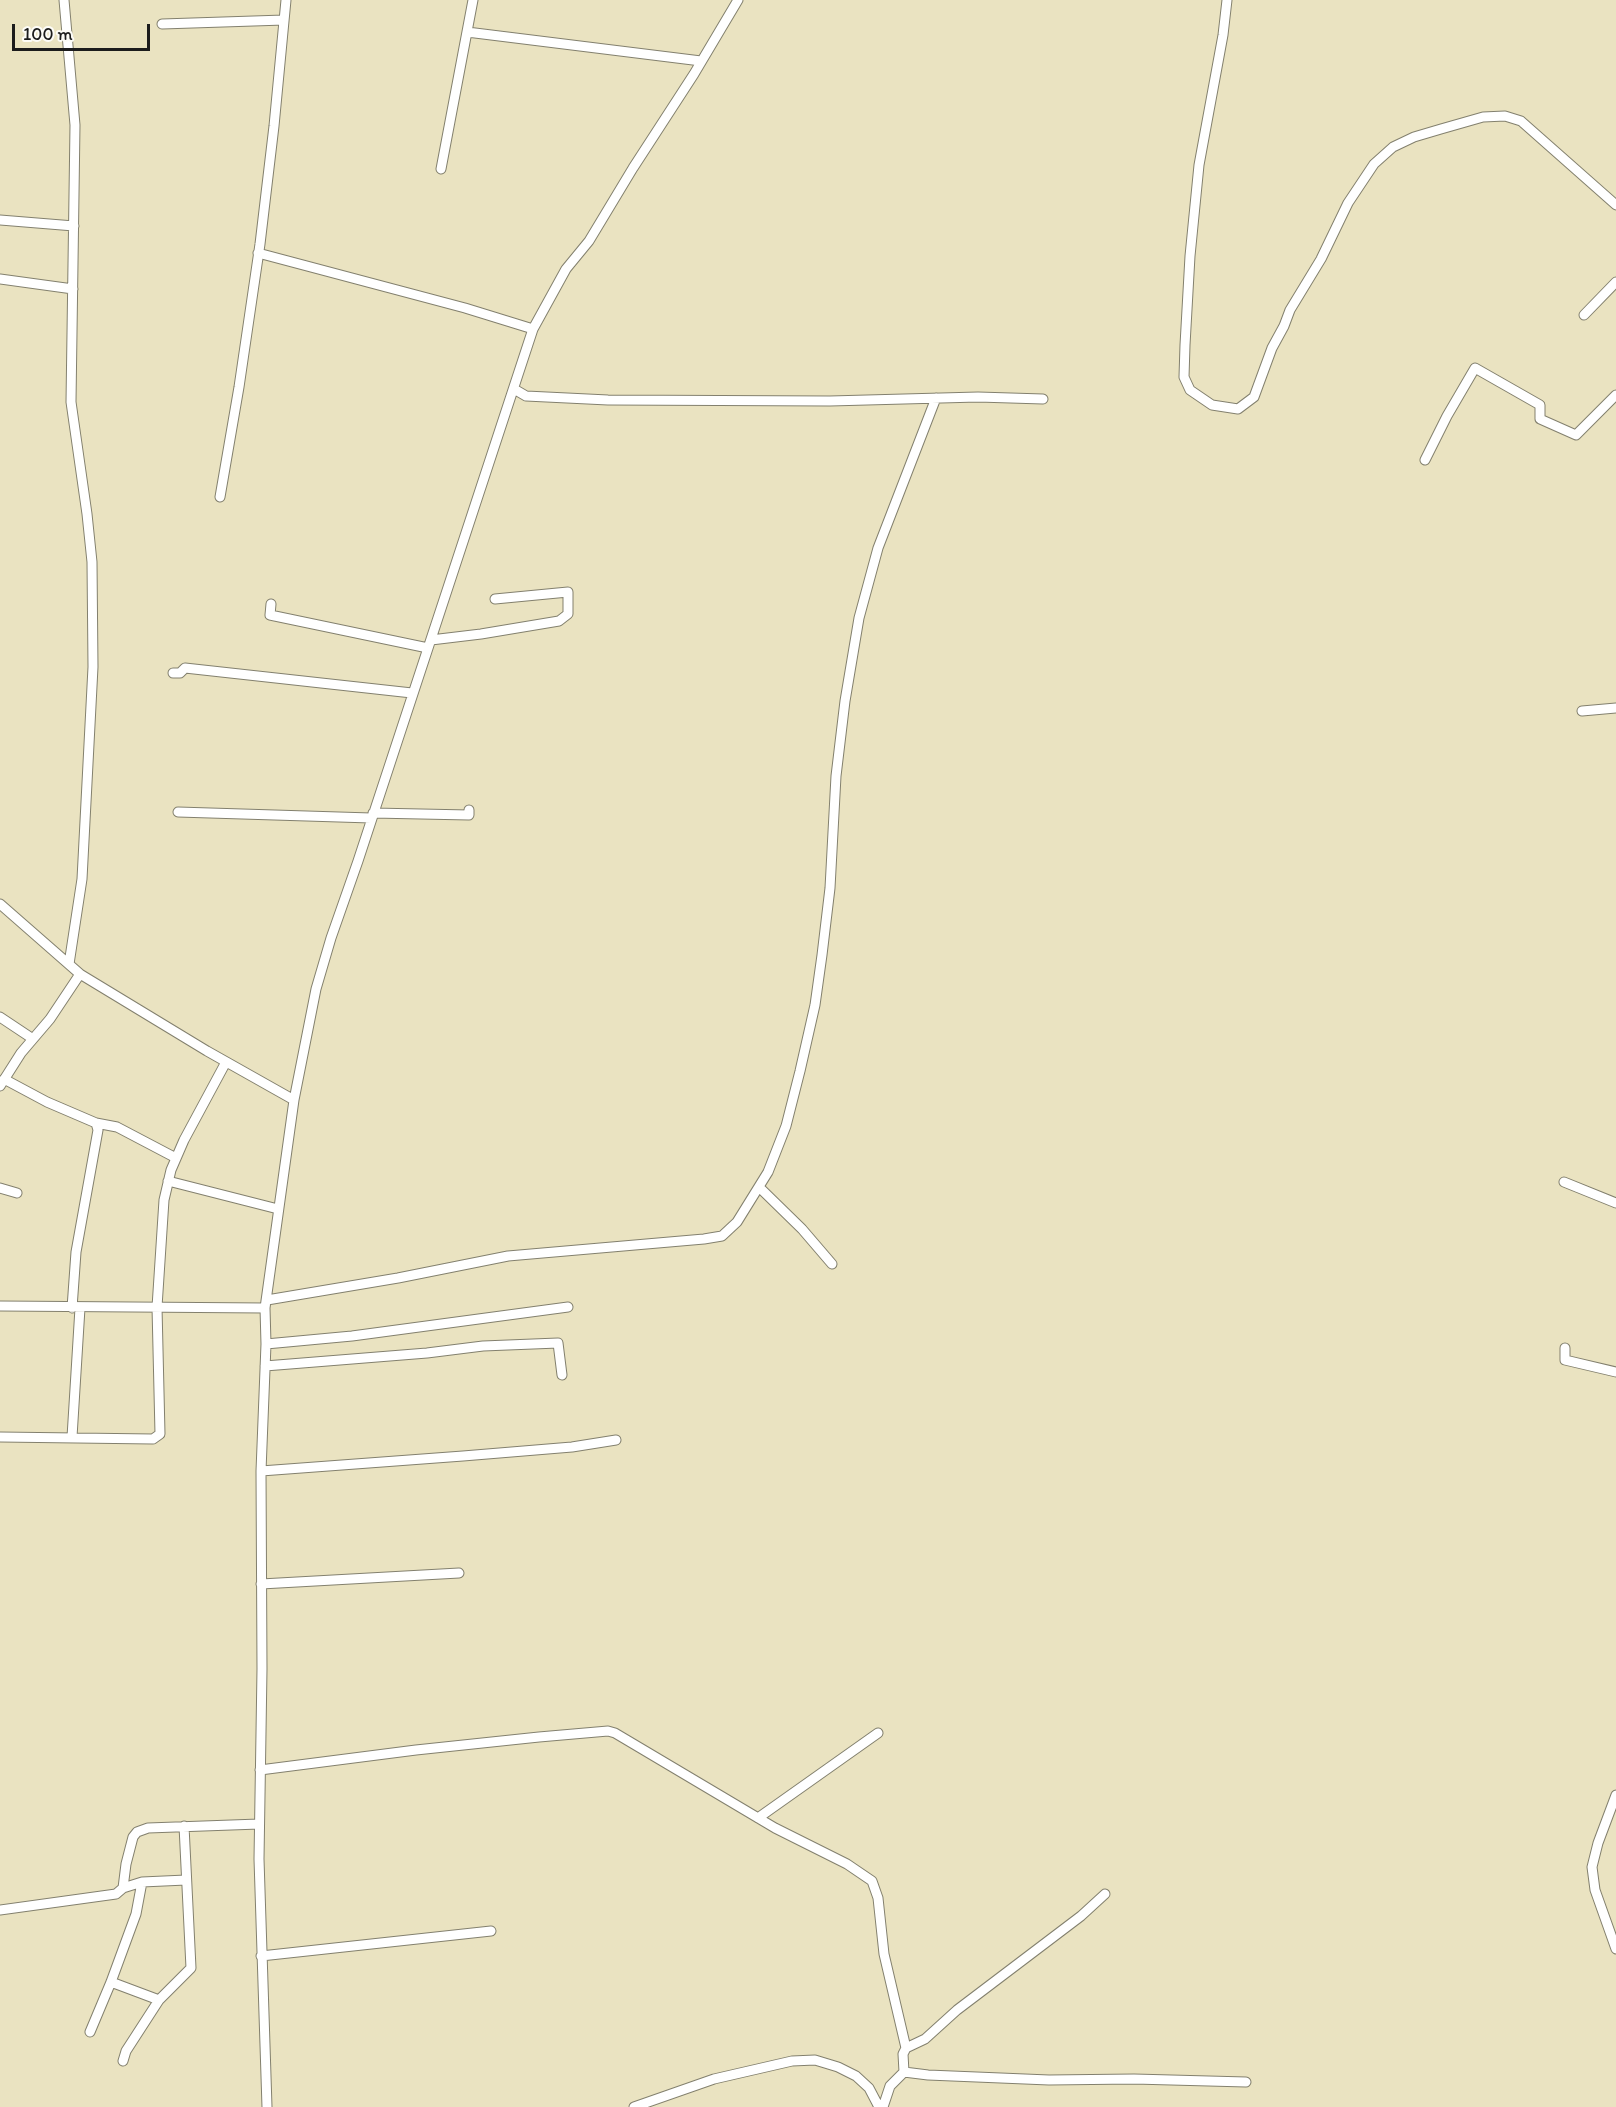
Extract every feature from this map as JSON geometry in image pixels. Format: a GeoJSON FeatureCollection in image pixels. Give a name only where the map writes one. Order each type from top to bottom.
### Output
{"type":"FeatureCollection","features":[{"type":"Feature","properties":{"kind":"street"},"geometry":{"type":"LineString","coordinates":[[64,0],[75,125],[71,402],[92,562],[93,667],[82,879],[69,964]]}},
{"type":"Feature","properties":{"kind":"street"},"geometry":{"type":"LineString","coordinates":[[220,497],[239,387],[258,253],[274,126],[286,0]]}},
{"type":"Feature","properties":{"kind":"street"},"geometry":{"type":"LineString","coordinates":[[441,169],[473,0]]}},
{"type":"Feature","properties":{"kind":"street"},"geometry":{"type":"LineString","coordinates":[[267,2107],[261,1956],[260,1824],[261,1471],[266,1304],[294,1100],[315,989],[533,329],[566,269],[590,241],[738,0]]}},
{"type":"Feature","properties":{"kind":"street"},"geometry":{"type":"LineString","coordinates":[[1227,0],[1224,35],[1199,165],[1186,320],[1184,377],[1190,390],[1212,405],[1238,410],[1254,397],[1272,348],[1290,310],[1321,260],[1348,203],[1374,164],[1393,147],[1414,137],[1483,117],[1505,116],[1521,121],[1616,205]]}},
{"type":"Feature","properties":{"kind":"street"},"geometry":{"type":"LineString","coordinates":[[162,24],[284,20]]}},
{"type":"Feature","properties":{"kind":"street"},"geometry":{"type":"LineString","coordinates":[[467,32],[701,61]]}},
{"type":"Feature","properties":{"kind":"street"},"geometry":{"type":"LineString","coordinates":[[0,220],[74,226]]}},
{"type":"Feature","properties":{"kind":"street"},"geometry":{"type":"LineString","coordinates":[[258,253],[465,308],[533,329]]}},
{"type":"Feature","properties":{"kind":"street"},"geometry":{"type":"LineString","coordinates":[[0,279],[73,289]]}},
{"type":"Feature","properties":{"kind":"street"},"geometry":{"type":"LineString","coordinates":[[1584,315],[1616,282]]}},
{"type":"Feature","properties":{"kind":"street"},"geometry":{"type":"LineString","coordinates":[[1425,460],[1475,368],[1540,405],[1540,419],[1576,435],[1616,395]]}},
{"type":"Feature","properties":{"kind":"street"},"geometry":{"type":"LineString","coordinates":[[514,389],[526,396],[608,400],[830,401],[978,396],[1043,399]]}},
{"type":"Feature","properties":{"kind":"street"},"geometry":{"type":"LineString","coordinates":[[0,1306],[76,1308],[266,1304],[508,1256],[722,1236],[737,1222],[768,1172],[786,1126],[800,1071],[815,1005],[830,888],[837,766],[859,618],[878,548],[936,398]]}},
{"type":"Feature","properties":{"kind":"street"},"geometry":{"type":"LineString","coordinates":[[271,604],[270,615],[429,644],[559,621],[568,614],[568,592],[495,599]]}},
{"type":"Feature","properties":{"kind":"street"},"geometry":{"type":"LineString","coordinates":[[173,673],[180,673],[185,668],[412,693]]}},
{"type":"Feature","properties":{"kind":"street"},"geometry":{"type":"LineString","coordinates":[[1582,711],[1616,708]]}},
{"type":"Feature","properties":{"kind":"street"},"geometry":{"type":"LineString","coordinates":[[178,812],[372,816],[469,815],[469,810]]}},
{"type":"Feature","properties":{"kind":"street"},"geometry":{"type":"LineString","coordinates":[[0,904],[80,974],[294,1100]]}},
{"type":"Feature","properties":{"kind":"street"},"geometry":{"type":"LineString","coordinates":[[80,974],[2,1082],[96,1124],[117,1127],[176,1158]]}},
{"type":"Feature","properties":{"kind":"street"},"geometry":{"type":"LineString","coordinates":[[0,1017],[33,1039]]}},
{"type":"Feature","properties":{"kind":"street"},"geometry":{"type":"LineString","coordinates":[[0,1437],[153,1439],[160,1434],[157,1307],[164,1200],[176,1158],[226,1062]]}},
{"type":"Feature","properties":{"kind":"street"},"geometry":{"type":"LineString","coordinates":[[72,1437],[76,1308],[74,1269],[98,1130],[96,1124]]}},
{"type":"Feature","properties":{"kind":"street"},"geometry":{"type":"LineString","coordinates":[[168,1181],[278,1209]]}},
{"type":"Feature","properties":{"kind":"street"},"geometry":{"type":"LineString","coordinates":[[1564,1182],[1616,1203]]}},
{"type":"Feature","properties":{"kind":"street"},"geometry":{"type":"LineString","coordinates":[[759,1187],[802,1229],[832,1264]]}},
{"type":"Feature","properties":{"kind":"street"},"geometry":{"type":"LineString","coordinates":[[0,1188],[17,1193]]}},
{"type":"Feature","properties":{"kind":"street"},"geometry":{"type":"LineString","coordinates":[[266,1344],[352,1336],[568,1307]]}},
{"type":"Feature","properties":{"kind":"street"},"geometry":{"type":"LineString","coordinates":[[265,1366],[427,1353],[483,1346],[558,1343],[562,1375]]}},
{"type":"Feature","properties":{"kind":"street"},"geometry":{"type":"LineString","coordinates":[[1565,1347],[1564,1360],[1616,1372]]}},
{"type":"Feature","properties":{"kind":"street"},"geometry":{"type":"LineString","coordinates":[[261,1471],[486,1455],[572,1447],[616,1440]]}},
{"type":"Feature","properties":{"kind":"street"},"geometry":{"type":"LineString","coordinates":[[261,1584],[459,1573]]}},
{"type":"Feature","properties":{"kind":"street"},"geometry":{"type":"LineString","coordinates":[[260,1770],[416,1750],[608,1731],[629,1741],[775,1828],[861,1872],[872,1881],[878,1898],[884,1954],[906,2048]]}},
{"type":"Feature","properties":{"kind":"street"},"geometry":{"type":"LineString","coordinates":[[758,1818],[878,1733]]}},
{"type":"Feature","properties":{"kind":"street"},"geometry":{"type":"LineString","coordinates":[[1616,1795],[1598,1843],[1592,1867],[1595,1890],[1616,1949]]}},
{"type":"Feature","properties":{"kind":"street"},"geometry":{"type":"LineString","coordinates":[[123,1888],[126,1863],[137,1832],[148,1828],[260,1824]]}},
{"type":"Feature","properties":{"kind":"street"},"geometry":{"type":"LineString","coordinates":[[123,2061],[126,2051],[159,2000],[191,1968],[184,1826]]}},
{"type":"Feature","properties":{"kind":"street"},"geometry":{"type":"LineString","coordinates":[[0,1910],[102,1897],[116,1894],[123,1888],[142,1882],[186,1880]]}},
{"type":"Feature","properties":{"kind":"street"},"geometry":{"type":"LineString","coordinates":[[90,2032],[111,1982],[135,1914],[142,1882]]}},
{"type":"Feature","properties":{"kind":"street"},"geometry":{"type":"LineString","coordinates":[[883,2107],[890,2086],[904,2072],[903,2054],[906,2048],[925,2039],[957,2010],[1081,1916],[1105,1894]]}},
{"type":"Feature","properties":{"kind":"street"},"geometry":{"type":"LineString","coordinates":[[261,1956],[491,1931]]}},
{"type":"Feature","properties":{"kind":"street"},"geometry":{"type":"LineString","coordinates":[[111,1982],[159,2000]]}},
{"type":"Feature","properties":{"kind":"street"},"geometry":{"type":"LineString","coordinates":[[637,2107],[714,2079],[792,2061],[815,2060],[838,2067],[856,2076],[869,2088],[879,2107]]}},
{"type":"Feature","properties":{"kind":"street"},"geometry":{"type":"LineString","coordinates":[[904,2072],[928,2076],[1049,2080],[1134,2079],[1246,2082]]}}]}
